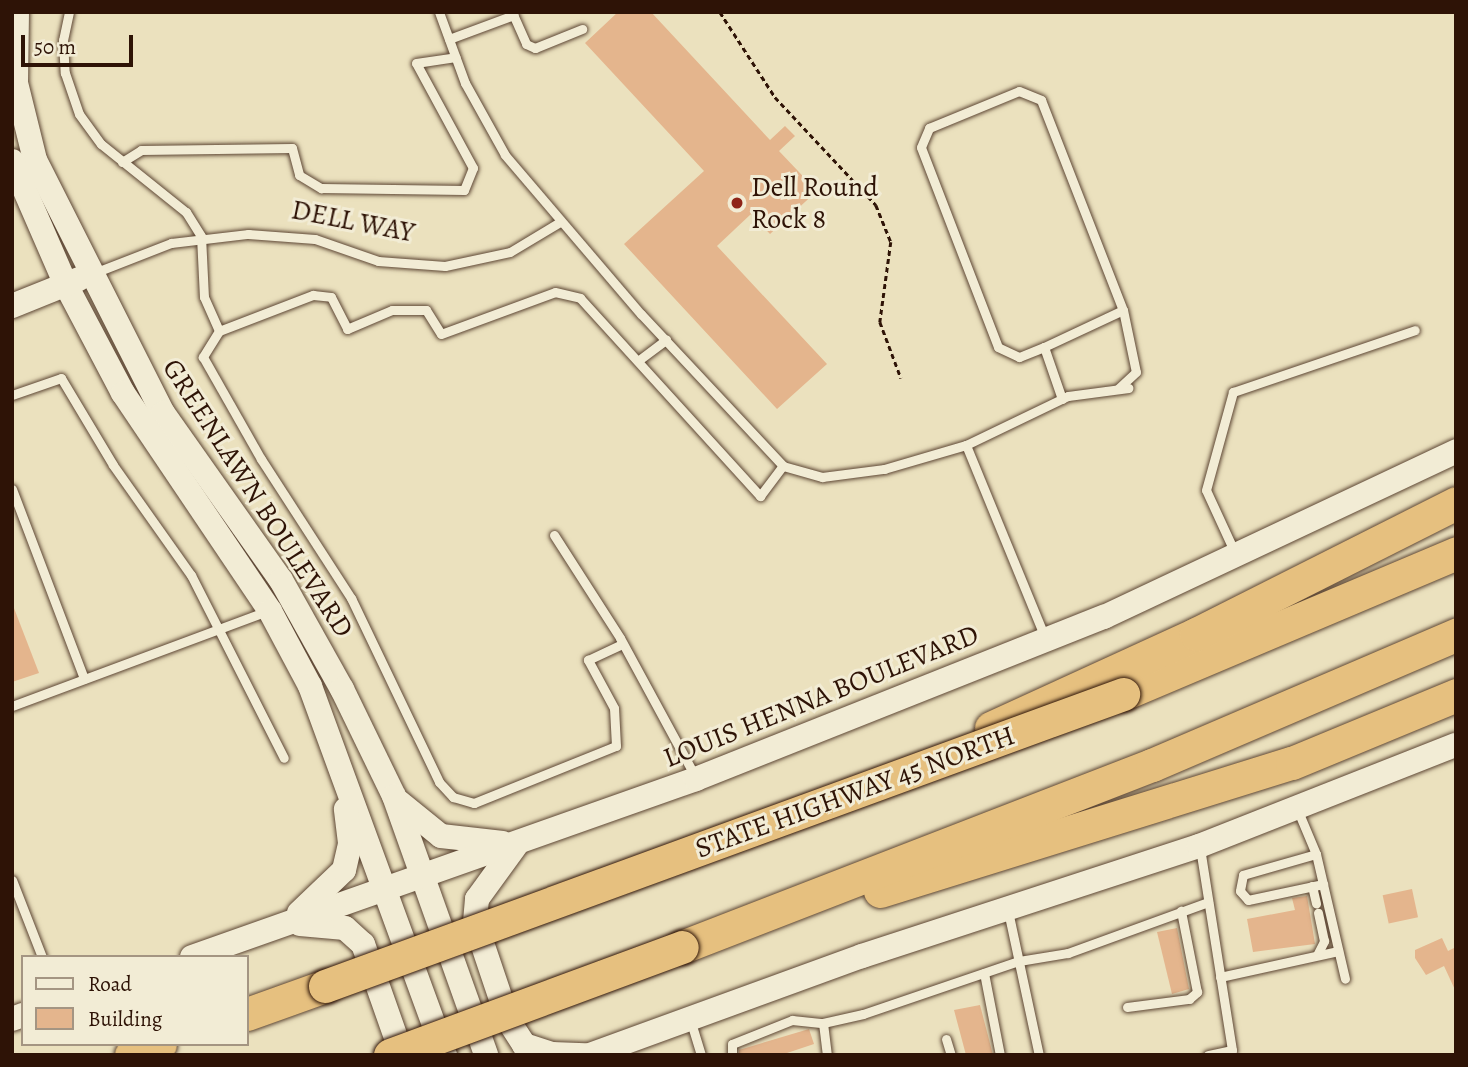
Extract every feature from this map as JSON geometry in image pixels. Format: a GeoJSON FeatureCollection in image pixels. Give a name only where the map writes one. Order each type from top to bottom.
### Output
{"type":"FeatureCollection","features":[{"type":"Feature","properties":{"kind":"highway"},"geometry":{"type":"LineString","coordinates":[[1119,683],[1456,503]]}},
{"type":"Feature","properties":{"kind":"highway","name":"STATE HIGHWAY 45 NORTH"},"geometry":{"type":"LineString","coordinates":[[248,1014],[817,806],[1119,683],[1456,553]]}},
{"type":"Feature","properties":{"kind":"highway"},"geometry":{"type":"LineString","coordinates":[[390,1055],[682,947],[1152,765],[1456,635]]}},
{"type":"Feature","properties":{"kind":"highway"},"geometry":{"type":"LineString","coordinates":[[682,947],[1163,806],[1292,763],[1456,695]]}},
{"type":"Feature","properties":{"kind":"highway"},"geometry":{"type":"LineString","coordinates":[[131,1055],[155,1046]]}},
{"type":"Feature","properties":{"kind":"main road","name":"GREENLAWN BOULEVARD"},"geometry":{"type":"LineString","coordinates":[[17,12],[16,83],[26,133],[89,275],[163,413],[317,641],[394,796],[486,1055]]}},
{"type":"Feature","properties":{"kind":"main road","name":"GREENLAWN BOULEVARD"},"geometry":{"type":"LineString","coordinates":[[12,161],[66,285],[123,393],[270,611],[310,686],[445,1055]]}},
{"type":"Feature","properties":{"kind":"main road","name":"DELL WAY"},"geometry":{"type":"LineString","coordinates":[[12,306],[89,275]]}},
{"type":"Feature","properties":{"kind":"main road","name":"LOUIS HENNA BOULEVARD"},"geometry":{"type":"LineString","coordinates":[[197,955],[387,891],[696,779],[1045,639],[1236,555],[1456,452]]}},
{"type":"Feature","properties":{"kind":"main road"},"geometry":{"type":"LineString","coordinates":[[270,611],[289,612],[317,641]]}},
{"type":"Feature","properties":{"kind":"main road"},"geometry":{"type":"LineString","coordinates":[[590,1055],[689,1017],[1199,846],[1456,745]]}},
{"type":"Feature","properties":{"kind":"main road"},"geometry":{"type":"LineString","coordinates":[[286,925],[334,886],[344,870],[350,843],[342,774]]}},
{"type":"Feature","properties":{"kind":"main road"},"geometry":{"type":"LineString","coordinates":[[394,796],[441,836],[518,843]]}},
{"type":"Feature","properties":{"kind":"main road"},"geometry":{"type":"LineString","coordinates":[[518,843],[477,899],[475,922],[508,1020],[524,1045],[552,1054],[585,1055]]}},
{"type":"Feature","properties":{"kind":"main road"},"geometry":{"type":"LineString","coordinates":[[286,925],[345,928],[363,944],[402,1055]]}},
{"type":"Feature","properties":{"kind":"lane"},"geometry":{"type":"LineString","coordinates":[[69,12],[63,40],[65,73],[79,114],[101,144],[177,201],[201,236],[204,297],[219,331]]}},
{"type":"Feature","properties":{"kind":"lane"},"geometry":{"type":"LineString","coordinates":[[439,12],[456,57],[505,155],[560,222],[783,466],[822,477],[851,475],[966,445],[1062,399],[1123,389],[1136,372],[1123,310],[1041,100],[1019,91],[929,128],[921,147],[998,347],[1018,357],[1123,310]]}},
{"type":"Feature","properties":{"kind":"lane"},"geometry":{"type":"LineString","coordinates":[[449,39],[513,13],[526,44],[536,48],[582,29]]}},
{"type":"Feature","properties":{"kind":"lane"},"geometry":{"type":"LineString","coordinates":[[122,162],[141,149],[292,148],[299,175],[321,188],[464,190],[473,168],[416,63],[456,57]]}},
{"type":"Feature","properties":{"kind":"lane","name":"DELL WAY"},"geometry":{"type":"LineString","coordinates":[[89,275],[201,236],[315,239],[377,261],[444,265],[510,252],[560,222]]}},
{"type":"Feature","properties":{"kind":"lane"},"geometry":{"type":"LineString","coordinates":[[624,644],[588,660],[614,708],[616,746],[474,803],[453,797],[439,782],[351,598],[261,459],[203,357],[219,331],[313,295],[331,297],[347,329],[392,310],[426,310],[441,334],[555,292],[580,298],[760,496],[783,466]]}},
{"type":"Feature","properties":{"kind":"lane"},"geometry":{"type":"LineString","coordinates":[[1236,555],[1206,490],[1233,392],[1415,330]]}},
{"type":"Feature","properties":{"kind":"lane"},"geometry":{"type":"LineString","coordinates":[[639,360],[666,340]]}},
{"type":"Feature","properties":{"kind":"lane"},"geometry":{"type":"LineString","coordinates":[[1044,347],[1062,399]]}},
{"type":"Feature","properties":{"kind":"lane"},"geometry":{"type":"LineString","coordinates":[[12,395],[61,378],[113,465],[191,575],[284,758]]}},
{"type":"Feature","properties":{"kind":"lane"},"geometry":{"type":"LineString","coordinates":[[966,445],[1045,639]]}},
{"type":"Feature","properties":{"kind":"lane"},"geometry":{"type":"LineString","coordinates":[[12,489],[84,679]]}},
{"type":"Feature","properties":{"kind":"lane"},"geometry":{"type":"LineString","coordinates":[[554,535],[624,644],[696,779]]}},
{"type":"Feature","properties":{"kind":"lane"},"geometry":{"type":"LineString","coordinates":[[12,706],[221,633],[270,611]]}},
{"type":"Feature","properties":{"kind":"lane"},"geometry":{"type":"LineString","coordinates":[[1297,809],[1316,854],[1317,909],[1324,941],[1317,956]]}},
{"type":"Feature","properties":{"kind":"lane"},"geometry":{"type":"LineString","coordinates":[[1199,846],[1232,1050],[1208,1055]]}},
{"type":"Feature","properties":{"kind":"lane"},"geometry":{"type":"LineString","coordinates":[[1316,854],[1243,875],[1238,882],[1248,900],[1318,885]]}},
{"type":"Feature","properties":{"kind":"lane"},"geometry":{"type":"LineString","coordinates":[[12,880],[41,955]]}},
{"type":"Feature","properties":{"kind":"lane"},"geometry":{"type":"LineString","coordinates":[[1318,885],[1345,979]]}},
{"type":"Feature","properties":{"kind":"lane"},"geometry":{"type":"LineString","coordinates":[[732,1055],[732,1044],[792,1020],[823,1023],[1019,961],[1068,953],[1208,902]]}},
{"type":"Feature","properties":{"kind":"lane"},"geometry":{"type":"LineString","coordinates":[[1008,909],[1039,1055]]}},
{"type":"Feature","properties":{"kind":"lane"},"geometry":{"type":"LineString","coordinates":[[1127,1007],[1189,999],[1197,992],[1181,911]]}},
{"type":"Feature","properties":{"kind":"lane"},"geometry":{"type":"LineString","coordinates":[[1220,977],[1338,951]]}},
{"type":"Feature","properties":{"kind":"lane"},"geometry":{"type":"LineString","coordinates":[[984,973],[1000,1055]]}},
{"type":"Feature","properties":{"kind":"lane"},"geometry":{"type":"LineString","coordinates":[[689,1017],[701,1055]]}},
{"type":"Feature","properties":{"kind":"lane"},"geometry":{"type":"LineString","coordinates":[[823,1023],[827,1055]]}},
{"type":"Feature","properties":{"kind":"lane"},"geometry":{"type":"LineString","coordinates":[[946,1039],[951,1055]]}},
{"type":"Feature","properties":{"kind":"path"},"geometry":{"type":"LineString","coordinates":[[720,12],[775,97],[876,205],[891,242],[880,322],[901,379]]}},
{"type":"Feature","properties":{"kind":"building","name":"Dell Round Rock 8"},"geometry":{"type":"Polygon","coordinates":[[[618,12],[651,12],[770,140],[785,126],[795,136],[779,151],[817,191],[770,234],[751,214],[717,246],[827,364],[777,409],[624,244],[704,171],[585,43],[618,12]]]}},
{"type":"Feature","properties":{"kind":"building"},"geometry":{"type":"Polygon","coordinates":[[[12,603],[39,673],[12,682],[12,603]]]}},
{"type":"Feature","properties":{"kind":"building"},"geometry":{"type":"Polygon","coordinates":[[[1412,889],[1418,917],[1389,924],[1383,895],[1412,889]]]}},
{"type":"Feature","properties":{"kind":"building"},"geometry":{"type":"Polygon","coordinates":[[[1307,896],[1315,944],[1253,952],[1247,919],[1295,910],[1292,898],[1307,896]]]}},
{"type":"Feature","properties":{"kind":"building"},"geometry":{"type":"Polygon","coordinates":[[[1177,928],[1189,989],[1172,994],[1157,932],[1177,928]]]}},
{"type":"Feature","properties":{"kind":"building"},"geometry":{"type":"Polygon","coordinates":[[[1442,938],[1448,951],[1456,947],[1456,992],[1444,966],[1426,975],[1415,958],[1415,950],[1442,938]]]}},
{"type":"Feature","properties":{"kind":"building"},"geometry":{"type":"Polygon","coordinates":[[[980,1005],[993,1055],[966,1055],[954,1010],[980,1005]]]}},
{"type":"Feature","properties":{"kind":"building"},"geometry":{"type":"Polygon","coordinates":[[[809,1029],[814,1044],[781,1055],[739,1055],[739,1050],[809,1029]]]}},
{"type":"Feature","properties":{"kind":"place","name":"Dell Round Rock 8"},"geometry":{"type":"Point","coordinates":[737,203]}}]}
